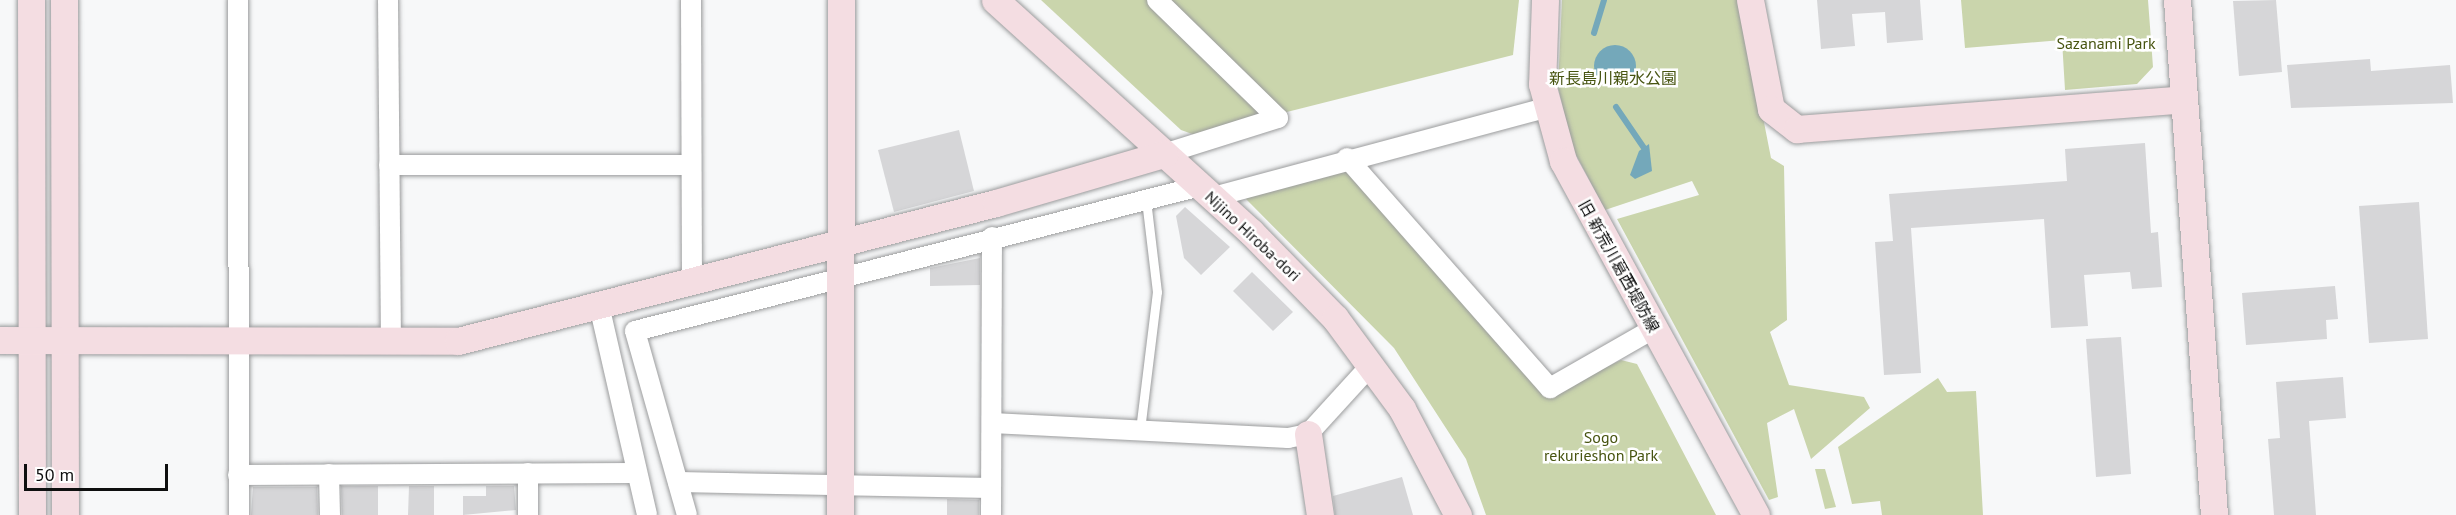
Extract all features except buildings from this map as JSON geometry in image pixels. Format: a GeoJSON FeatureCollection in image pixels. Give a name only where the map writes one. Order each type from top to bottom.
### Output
{"type":"FeatureCollection","features":[{"type":"Feature","properties":{"kind":"street"},"geometry":{"type":"LineString","coordinates":[[31,0],[32,515]]}},
{"type":"Feature","properties":{"kind":"street"},"geometry":{"type":"LineString","coordinates":[[64,0],[65,515]]}},
{"type":"Feature","properties":{"kind":"street"},"geometry":{"type":"LineString","coordinates":[[238,0],[239,515]]}},
{"type":"Feature","properties":{"kind":"street"},"geometry":{"type":"LineString","coordinates":[[388,0],[391,341]]}},
{"type":"Feature","properties":{"kind":"street"},"geometry":{"type":"LineString","coordinates":[[691,0],[692,281]]}},
{"type":"Feature","properties":{"kind":"street"},"geometry":{"type":"LineString","coordinates":[[840,515],[841,0]]}},
{"type":"Feature","properties":{"kind":"street","name":"Nijino Hiroba-dori"},"geometry":{"type":"LineString","coordinates":[[994,0],[1295,274],[1371,365],[1407,419],[1458,515]]}},
{"type":"Feature","properties":{"kind":"street"},"geometry":{"type":"LineString","coordinates":[[0,340],[458,341],[840,243],[1164,154],[1278,118],[1157,0]]}},
{"type":"Feature","properties":{"kind":"street","name":"旧 新荒川葛西堤防線"},"geometry":{"type":"LineString","coordinates":[[1545,0],[1540,63],[1546,108],[1563,161],[1756,515]]}},
{"type":"Feature","properties":{"kind":"street"},"geometry":{"type":"LineString","coordinates":[[1750,0],[1771,109],[1797,129],[2184,99]]}},
{"type":"Feature","properties":{"kind":"street"},"geometry":{"type":"LineString","coordinates":[[2177,0],[2214,515]]}},
{"type":"Feature","properties":{"kind":"street"},"geometry":{"type":"LineString","coordinates":[[687,515],[635,331],[1145,198],[1207,192],[1546,108]]}},
{"type":"Feature","properties":{"kind":"street"},"geometry":{"type":"LineString","coordinates":[[1347,158],[1550,387],[1653,328]]}},
{"type":"Feature","properties":{"kind":"street"},"geometry":{"type":"LineString","coordinates":[[389,165],[691,165]]}},
{"type":"Feature","properties":{"kind":"street"},"geometry":{"type":"LineString","coordinates":[[991,515],[993,237]]}},
{"type":"Feature","properties":{"kind":"street"},"geometry":{"type":"LineString","coordinates":[[599,305],[634,473],[647,515]]}},
{"type":"Feature","properties":{"kind":"street"},"geometry":{"type":"LineString","coordinates":[[992,423],[1288,438],[1308,434],[1371,365]]}},
{"type":"Feature","properties":{"kind":"street"},"geometry":{"type":"LineString","coordinates":[[1308,434],[1320,515]]}},
{"type":"Feature","properties":{"kind":"street"},"geometry":{"type":"LineString","coordinates":[[528,473],[528,515]]}},
{"type":"Feature","properties":{"kind":"street"},"geometry":{"type":"LineString","coordinates":[[238,475],[634,473]]}},
{"type":"Feature","properties":{"kind":"street"},"geometry":{"type":"LineString","coordinates":[[329,474],[330,515]]}},
{"type":"Feature","properties":{"kind":"street"},"geometry":{"type":"LineString","coordinates":[[678,482],[991,488]]}},
{"type":"Feature","properties":{"kind":"lane"},"geometry":{"type":"LineString","coordinates":[[1140,430],[1157,292],[1145,198]]}},
{"type":"Feature","properties":{"kind":"green space"},"geometry":{"type":"Polygon","coordinates":[[[1041,0],[1519,0],[1513,55],[1195,135],[1181,130],[1041,0]]]}},
{"type":"Feature","properties":{"kind":"green space","name":"新長島川親水公園"},"geometry":{"type":"Polygon","coordinates":[[[1562,0],[1740,0],[1771,158],[1784,166],[1787,320],[1770,332],[1789,385],[1864,397],[1870,408],[1811,459],[1794,409],[1767,423],[1778,497],[1769,500],[1617,219],[1699,195],[1692,181],[1605,210],[1572,147],[1558,87],[1562,0]]]}},
{"type":"Feature","properties":{"kind":"green space","name":"Sazanami Park"},"geometry":{"type":"Polygon","coordinates":[[[1961,0],[2148,0],[2153,67],[2137,84],[2065,90],[2062,40],[1965,48],[1961,0]]]}},
{"type":"Feature","properties":{"kind":"green space","name":"Sogo rekurieshon Park"},"geometry":{"type":"Polygon","coordinates":[[[1347,159],[1548,395],[1621,360],[1637,364],[1716,515],[1486,515],[1466,459],[1394,348],[1246,199],[1245,195],[1347,159]]]}},
{"type":"Feature","properties":{"kind":"green space"},"geometry":{"type":"Polygon","coordinates":[[[1938,378],[1947,392],[1976,391],[1983,515],[1882,515],[1880,501],[1852,504],[1838,447],[1938,378]]]}},
{"type":"Feature","properties":{"kind":"green space"},"geometry":{"type":"Polygon","coordinates":[[[1815,469],[1825,469],[1836,507],[1825,509],[1815,469]]]}},
{"type":"Feature","properties":{"kind":"water"},"geometry":{"type":"Polygon","coordinates":[[[1615,45],[1623,46],[1630,51],[1635,58],[1635,74],[1630,81],[1623,86],[1615,87],[1607,86],[1600,81],[1595,74],[1594,66],[1595,58],[1600,51],[1607,46],[1615,45]]]}},
{"type":"Feature","properties":{"kind":"water"},"geometry":{"type":"Polygon","coordinates":[[[1649,144],[1652,171],[1635,179],[1630,175],[1639,151],[1649,144]]]}},
{"type":"Feature","properties":{"kind":"waterway"},"geometry":{"type":"LineString","coordinates":[[1594,33],[1604,0]]}},
{"type":"Feature","properties":{"kind":"waterway"},"geometry":{"type":"LineString","coordinates":[[1616,107],[1644,148]]}}]}
